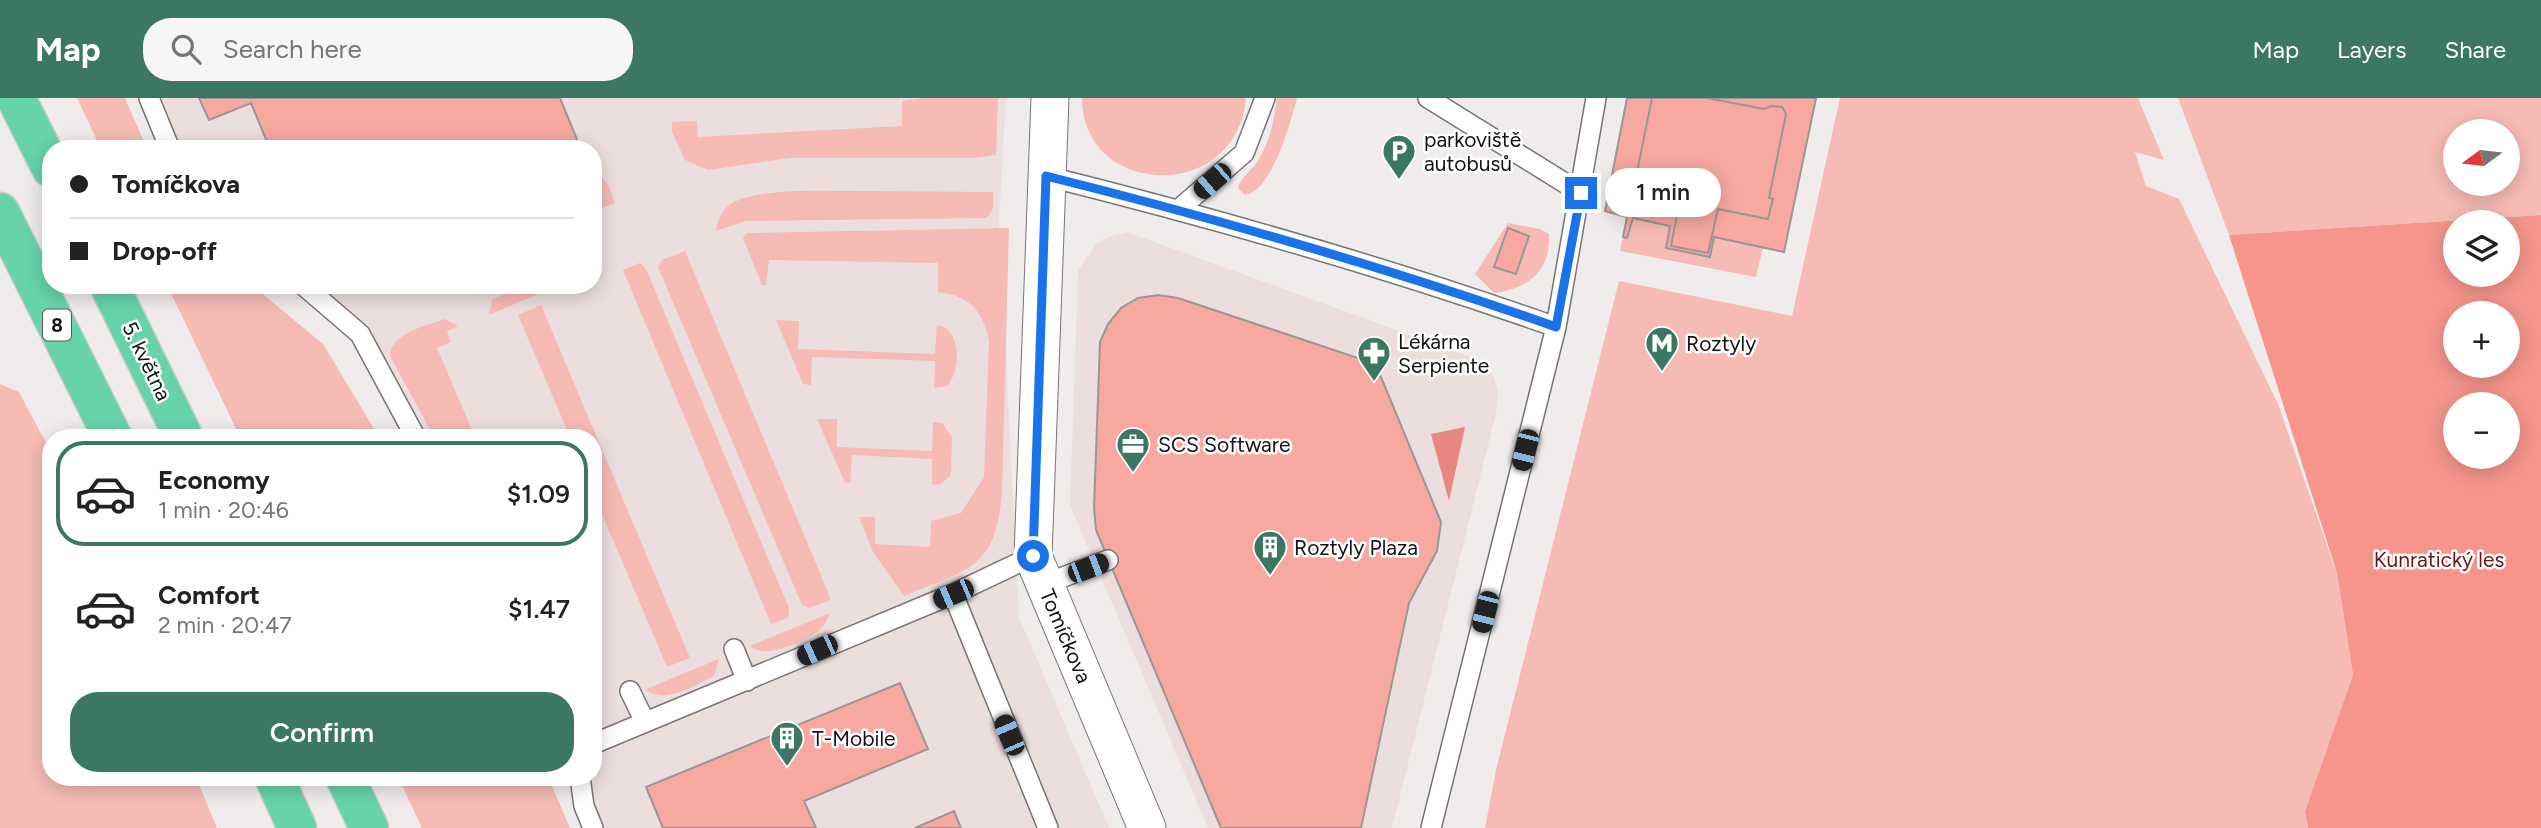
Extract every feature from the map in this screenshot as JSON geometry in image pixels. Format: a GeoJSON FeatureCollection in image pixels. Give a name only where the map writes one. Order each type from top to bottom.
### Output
{"type":"FeatureCollection","features":[{"type":"Feature","properties":{"kind":"highway"},"geometry":{"type":"LineString","coordinates":[[16,98],[42,150]]}},
{"type":"Feature","properties":{"kind":"highway","name":"8"},"geometry":{"type":"LineString","coordinates":[[0,212],[108,429]]}},
{"type":"Feature","properties":{"kind":"highway","name":"5. května"},"geometry":{"type":"LineString","coordinates":[[113,294],[180,429]]}},
{"type":"Feature","properties":{"kind":"highway"},"geometry":{"type":"LineString","coordinates":[[278,786],[297,828]]}},
{"type":"Feature","properties":{"kind":"highway"},"geometry":{"type":"LineString","coordinates":[[349,786],[369,828]]}},
{"type":"Feature","properties":{"kind":"street","name":"Tomíčkova"},"geometry":{"type":"LineString","coordinates":[[1050,98],[1046,176],[1039,570],[1147,828]]}},
{"type":"Feature","properties":{"kind":"lane"},"geometry":{"type":"LineString","coordinates":[[149,98],[166,140]]}},
{"type":"Feature","properties":{"kind":"lane"},"geometry":{"type":"LineString","coordinates":[[1180,209],[1244,153],[1265,98]]}},
{"type":"Feature","properties":{"kind":"lane"},"geometry":{"type":"LineString","coordinates":[[1428,98],[1581,193]]}},
{"type":"Feature","properties":{"kind":"lane"},"geometry":{"type":"LineString","coordinates":[[1431,828],[1556,327],[1581,193],[1595,98]]}},
{"type":"Feature","properties":{"kind":"lane"},"geometry":{"type":"LineString","coordinates":[[1046,176],[1180,209],[1457,292],[1556,327]]}},
{"type":"Feature","properties":{"kind":"lane"},"geometry":{"type":"LineString","coordinates":[[313,294],[360,334],[411,429]]}},
{"type":"Feature","properties":{"kind":"lane"},"geometry":{"type":"LineString","coordinates":[[602,740],[953,594],[1039,570],[1108,560]]}},
{"type":"Feature","properties":{"kind":"lane"},"geometry":{"type":"LineString","coordinates":[[953,594],[1048,828]]}},
{"type":"Feature","properties":{"kind":"lane"},"geometry":{"type":"LineString","coordinates":[[734,649],[747,681]]}},
{"type":"Feature","properties":{"kind":"lane"},"geometry":{"type":"LineString","coordinates":[[631,691],[645,722]]}},
{"type":"Feature","properties":{"kind":"lane"},"geometry":{"type":"LineString","coordinates":[[581,786],[584,806],[593,828]]}},
{"type":"Feature","properties":{"kind":"shaded area"},"geometry":{"type":"Polygon","coordinates":[[[77,98],[125,98],[143,140],[97,140],[77,98]]]}},
{"type":"Feature","properties":{"kind":"shaded area"},"geometry":{"type":"Polygon","coordinates":[[[149,98],[1006,98],[999,221],[1019,617],[1109,828],[593,828],[574,786],[602,786],[602,429],[405,429],[360,334],[313,294],[602,294],[602,140],[166,140],[149,98]]]}},
{"type":"Feature","properties":{"kind":"shaded area"},"geometry":{"type":"Polygon","coordinates":[[[926,98],[998,98],[996,155],[974,158],[789,158],[708,170],[685,160],[672,132],[672,122],[697,121],[698,137],[902,126],[902,101],[926,98]]]}},
{"type":"Feature","properties":{"kind":"shaded area"},"geometry":{"type":"Polygon","coordinates":[[[1082,98],[1246,98],[1236,133],[1216,157],[1190,171],[1160,175],[1131,170],[1106,155],[1089,131],[1082,98]]]}},
{"type":"Feature","properties":{"kind":"shaded area"},"geometry":{"type":"Polygon","coordinates":[[[1277,98],[1297,98],[1285,138],[1264,182],[1255,191],[1245,195],[1238,188],[1239,184],[1265,147],[1277,98]]]}},
{"type":"Feature","properties":{"kind":"shaded area"},"geometry":{"type":"Polygon","coordinates":[[[1840,98],[2138,98],[2164,160],[2135,152],[2146,186],[2179,199],[2278,404],[2337,574],[2353,675],[2305,811],[2308,828],[1485,828],[1496,770],[1619,281],[1792,316],[1840,98]]]}},
{"type":"Feature","properties":{"kind":"shaded area"},"geometry":{"type":"Polygon","coordinates":[[[2178,98],[2541,98],[2541,215],[2520,216],[2520,210],[2443,210],[2443,221],[2229,235],[2178,98]]]}},
{"type":"Feature","properties":{"kind":"shaded area"},"geometry":{"type":"Polygon","coordinates":[[[602,178],[608,184],[615,203],[602,208],[602,178]]]}},
{"type":"Feature","properties":{"kind":"shaded area"},"geometry":{"type":"Polygon","coordinates":[[[993,192],[993,207],[985,218],[746,221],[716,231],[720,217],[728,206],[739,200],[770,193],[993,192]]]}},
{"type":"Feature","properties":{"kind":"shaded area"},"geometry":{"type":"Polygon","coordinates":[[[1633,218],[1670,226],[1667,248],[1709,257],[1714,237],[1763,247],[1756,277],[1620,251],[1623,237],[1628,238],[1633,218]]]}},
{"type":"Feature","properties":{"kind":"shaded area"},"geometry":{"type":"Polygon","coordinates":[[[1508,223],[1540,229],[1549,234],[1549,247],[1546,259],[1535,276],[1517,287],[1494,293],[1475,274],[1508,223]]]}},
{"type":"Feature","properties":{"kind":"shaded area"},"geometry":{"type":"Polygon","coordinates":[[[1009,228],[1002,492],[999,518],[985,552],[975,563],[962,572],[904,596],[873,552],[859,517],[875,517],[875,544],[930,547],[931,521],[961,513],[984,477],[989,341],[983,321],[966,301],[938,292],[938,263],[769,260],[766,285],[762,285],[743,238],[747,233],[1009,228]]]}},
{"type":"Feature","properties":{"kind":"shaded area","name":"Roztyly Plaza"},"geometry":{"type":"Polygon","coordinates":[[[1127,232],[1479,360],[1493,375],[1498,391],[1496,413],[1392,828],[1208,828],[1070,505],[1078,271],[1096,244],[1127,232]]]}},
{"type":"Feature","properties":{"kind":"shaded area"},"geometry":{"type":"Polygon","coordinates":[[[685,251],[830,600],[809,608],[802,605],[658,267],[662,260],[685,251]]]}},
{"type":"Feature","properties":{"kind":"shaded area"},"geometry":{"type":"Polygon","coordinates":[[[640,263],[646,269],[789,608],[788,618],[771,624],[623,270],[640,263]]]}},
{"type":"Feature","properties":{"kind":"shaded area"},"geometry":{"type":"Polygon","coordinates":[[[171,294],[263,294],[323,344],[374,429],[236,429],[171,294]]]}},
{"type":"Feature","properties":{"kind":"shaded area"},"geometry":{"type":"Polygon","coordinates":[[[505,294],[538,294],[489,315],[492,300],[505,294]]]}},
{"type":"Feature","properties":{"kind":"shaded area"},"geometry":{"type":"Polygon","coordinates":[[[541,305],[593,429],[567,429],[518,315],[541,305]]]}},
{"type":"Feature","properties":{"kind":"shaded area"},"geometry":{"type":"Polygon","coordinates":[[[445,319],[458,326],[447,331],[451,342],[437,348],[472,429],[430,429],[390,356],[396,342],[420,328],[445,319]]]}},
{"type":"Feature","properties":{"kind":"shaded area"},"geometry":{"type":"Polygon","coordinates":[[[776,320],[799,321],[798,349],[935,354],[937,325],[945,328],[955,342],[955,371],[947,386],[934,388],[935,361],[812,357],[811,385],[803,384],[776,320]]]}},
{"type":"Feature","properties":{"kind":"shaded area"},"geometry":{"type":"Polygon","coordinates":[[[0,384],[19,392],[42,435],[42,786],[200,786],[217,828],[0,828],[0,384]]]}},
{"type":"Feature","properties":{"kind":"shaded area"},"geometry":{"type":"Polygon","coordinates":[[[817,419],[837,419],[837,447],[932,451],[933,422],[942,423],[952,437],[951,475],[941,484],[932,485],[932,459],[852,455],[850,483],[845,483],[817,419]]]}},
{"type":"Feature","properties":{"kind":"shaded area"},"geometry":{"type":"Polygon","coordinates":[[[1465,427],[1449,501],[1431,434],[1465,427]]]}},
{"type":"Feature","properties":{"kind":"shaded area"},"geometry":{"type":"Polygon","coordinates":[[[602,450],[690,658],[667,667],[602,514],[602,450]]]}},
{"type":"Feature","properties":{"kind":"shaded area"},"geometry":{"type":"Polygon","coordinates":[[[830,613],[819,630],[793,645],[764,651],[750,646],[830,613]]]}},
{"type":"Feature","properties":{"kind":"shaded area"},"geometry":{"type":"Polygon","coordinates":[[[719,659],[714,676],[689,689],[661,695],[646,689],[719,659]]]}},
{"type":"Feature","properties":{"kind":"shaded area"},"geometry":{"type":"Polygon","coordinates":[[[402,786],[552,786],[570,828],[422,828],[402,786]]]}},
{"type":"Feature","properties":{"kind":"green space","name":"Kunratický les"},"geometry":{"type":"Polygon","coordinates":[[[2541,215],[2541,828],[2308,828],[2305,811],[2353,675],[2337,573],[2229,235],[2443,221],[2443,287],[2520,287],[2520,216],[2541,215]]]}},
{"type":"Feature","properties":{"kind":"building"},"geometry":{"type":"Polygon","coordinates":[[[199,98],[560,98],[577,140],[266,140],[251,103],[209,120],[199,98]]]}},
{"type":"Feature","properties":{"kind":"building"},"geometry":{"type":"Polygon","coordinates":[[[1627,98],[1652,98],[1631,202],[1677,215],[1671,246],[1708,253],[1718,209],[1768,219],[1773,199],[1769,198],[1786,114],[1782,107],[1771,106],[1764,109],[1707,98],[1816,98],[1784,252],[1714,237],[1710,257],[1666,248],[1670,226],[1633,218],[1627,238],[1623,237],[1627,217],[1605,211],[1627,98]]]}},
{"type":"Feature","properties":{"kind":"building"},"geometry":{"type":"Polygon","coordinates":[[[1652,98],[1707,98],[1764,109],[1771,106],[1782,107],[1786,114],[1769,198],[1773,199],[1768,219],[1718,209],[1708,253],[1671,246],[1677,215],[1631,202],[1652,98]]]}},
{"type":"Feature","properties":{"kind":"building"},"geometry":{"type":"Polygon","coordinates":[[[1508,228],[1529,236],[1516,274],[1494,267],[1508,228]]]}},
{"type":"Feature","properties":{"kind":"building","name":"Roztyly Plaza"},"geometry":{"type":"Polygon","coordinates":[[[1158,295],[1178,298],[1367,361],[1381,377],[1441,522],[1437,551],[1409,603],[1361,828],[1221,828],[1096,530],[1094,508],[1100,342],[1108,324],[1121,308],[1138,298],[1158,295]]]}},
{"type":"Feature","properties":{"kind":"building","name":"T-Mobile"},"geometry":{"type":"Polygon","coordinates":[[[900,683],[928,749],[804,801],[816,828],[663,828],[646,787],[900,683]]]}},
{"type":"Feature","properties":{"kind":"building"},"geometry":{"type":"Polygon","coordinates":[[[954,811],[961,828],[915,828],[954,811]]]}},
{"type":"Feature","properties":{"kind":"place","name":"parkoviště autobusů"},"geometry":{"type":"Point","coordinates":[1399,181]}},
{"type":"Feature","properties":{"kind":"place","name":"Roztyly"},"geometry":{"type":"Point","coordinates":[1662,373]}},
{"type":"Feature","properties":{"kind":"place","name":"Lékárna Serpiente"},"geometry":{"type":"Point","coordinates":[1374,383]}},
{"type":"Feature","properties":{"kind":"place","name":"SCS Software"},"geometry":{"type":"Point","coordinates":[1133,474]}},
{"type":"Feature","properties":{"kind":"place","name":"Roztyly Plaza"},"geometry":{"type":"Point","coordinates":[1270,577]}},
{"type":"Feature","properties":{"kind":"place","name":"T-Mobile"},"geometry":{"type":"Point","coordinates":[787,768]}},
{"type":"Feature","properties":{"kind":"route"},"geometry":{"type":"LineString","coordinates":[[1033,556],[1046,176],[1180,209],[1457,292],[1556,327],[1581,193]]}}]}
